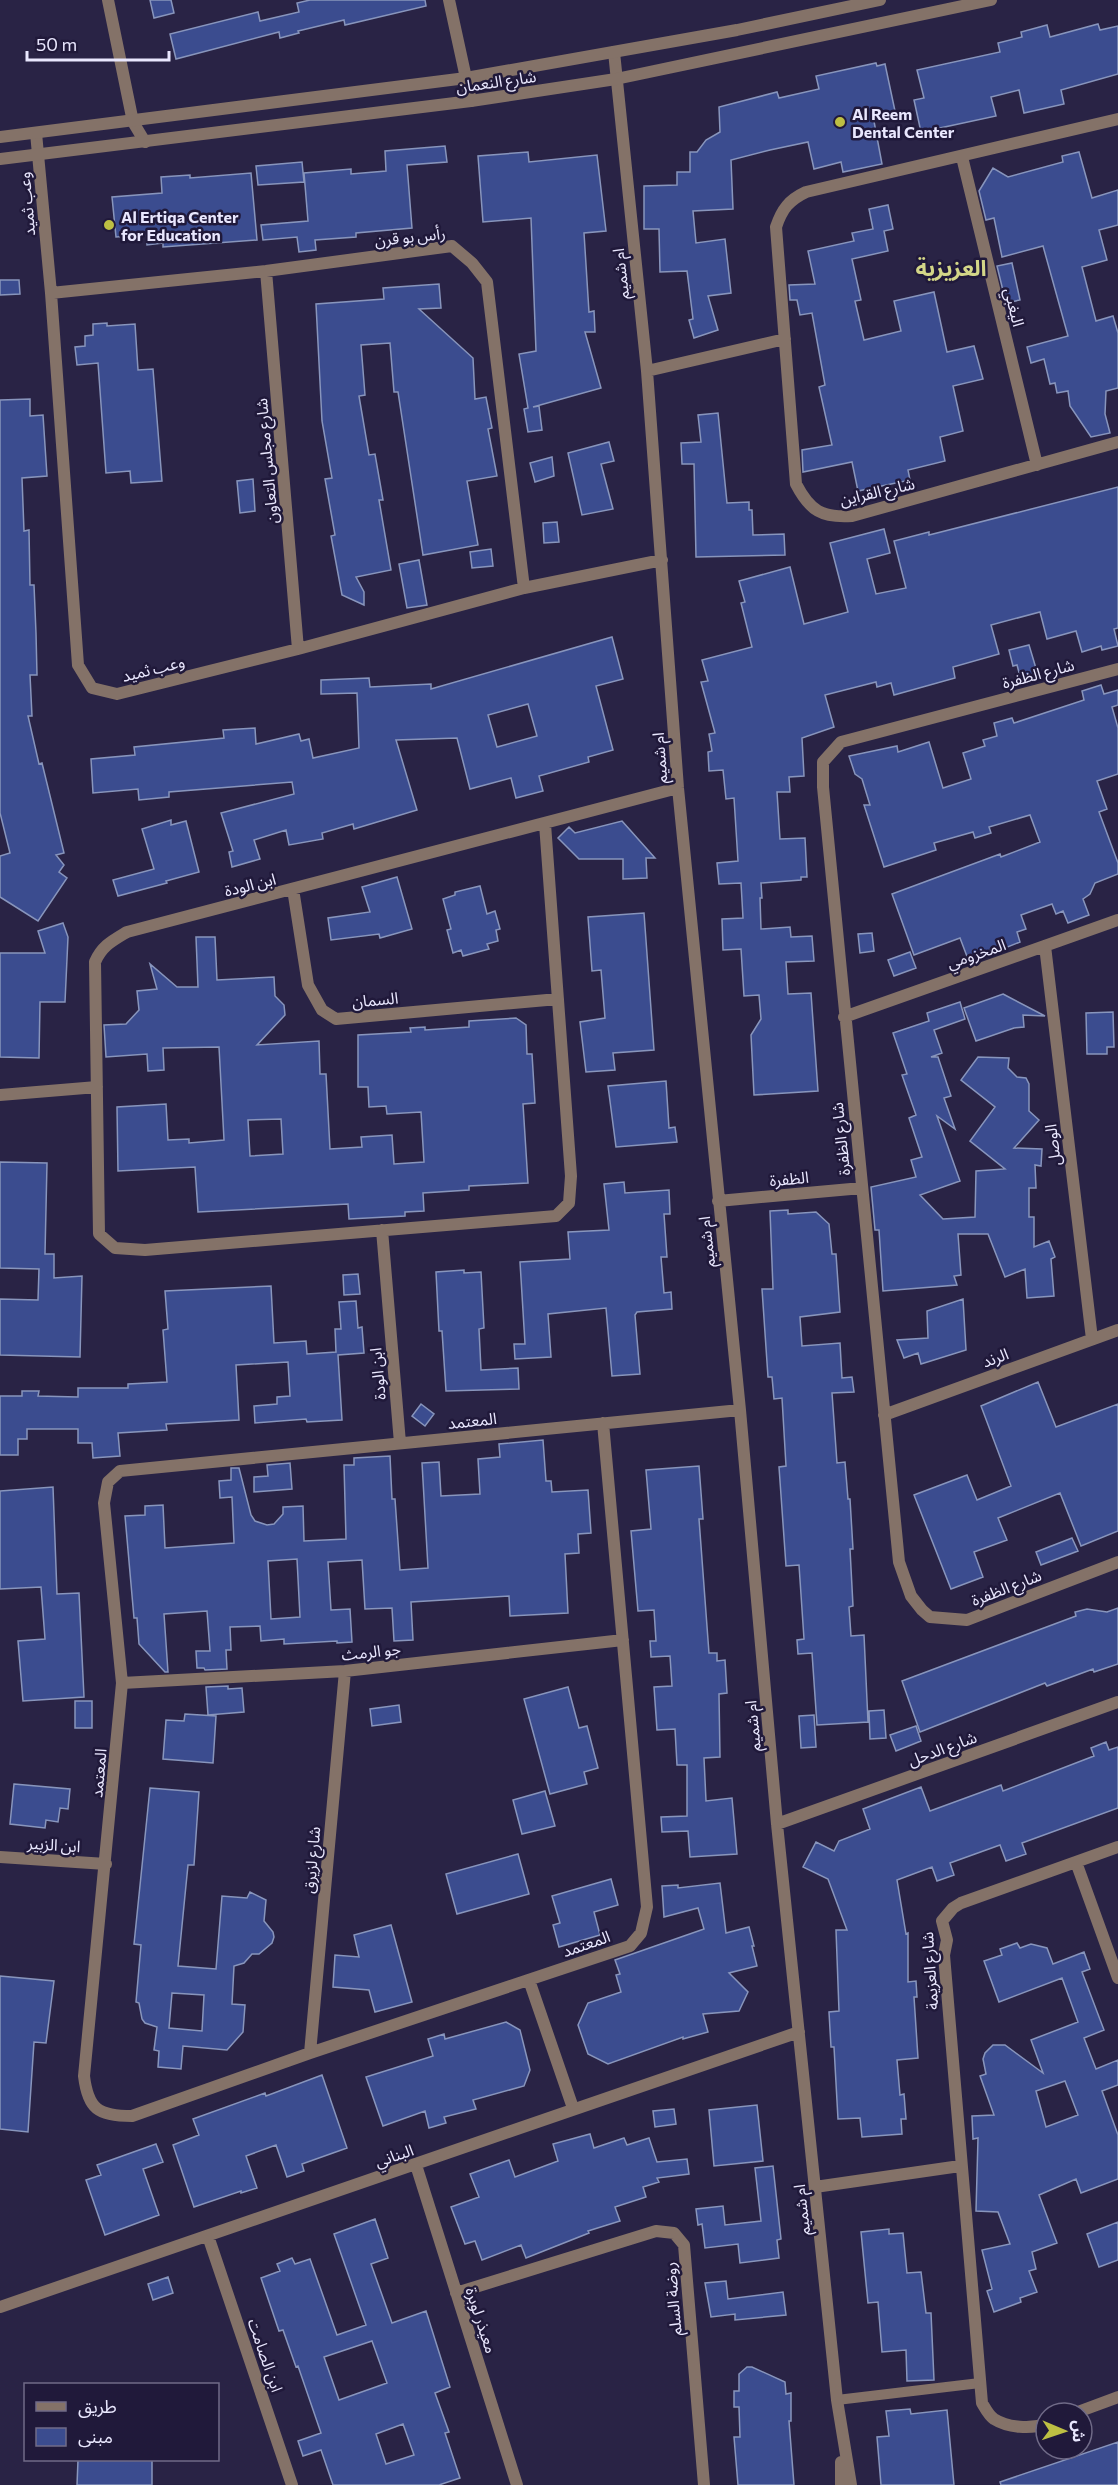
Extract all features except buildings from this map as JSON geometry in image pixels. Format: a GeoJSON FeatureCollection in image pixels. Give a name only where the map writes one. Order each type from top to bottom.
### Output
{"type":"FeatureCollection","features":[{"type":"Feature","properties":{"kind":"street"},"geometry":{"type":"LineString","coordinates":[[108,0],[133,122],[145,142]]}},
{"type":"Feature","properties":{"kind":"street"},"geometry":{"type":"LineString","coordinates":[[449,0],[471,101]]}},
{"type":"Feature","properties":{"kind":"street","name":"شارع النعمان"},"geometry":{"type":"LineString","coordinates":[[0,137],[133,122],[466,78],[737,30],[880,0]]}},
{"type":"Feature","properties":{"kind":"street","name":"شارع النعمان"},"geometry":{"type":"LineString","coordinates":[[0,159],[471,101],[616,79],[991,0]]}},
{"type":"Feature","properties":{"kind":"street","name":"ام شميم"},"geometry":{"type":"LineString","coordinates":[[614,52],[647,371],[678,788],[740,1410],[777,1824],[840,2428],[851,2485]]}},
{"type":"Feature","properties":{"kind":"street","name":"شارع القراين"},"geometry":{"type":"LineString","coordinates":[[1118,119],[806,192],[792,199],[782,211],[776,226],[796,484],[805,500],[818,512],[832,517],[852,516],[1118,442]]}},
{"type":"Feature","properties":{"kind":"street","name":"وعب ثميد"},"geometry":{"type":"LineString","coordinates":[[36,133],[51,293],[78,665],[92,688],[117,694],[298,649],[524,588],[662,560]]}},
{"type":"Feature","properties":{"kind":"street","name":"اليغبي"},"geometry":{"type":"LineString","coordinates":[[962,157],[1037,465]]}},
{"type":"Feature","properties":{"kind":"street","name":"رأس بو قرن"},"geometry":{"type":"LineString","coordinates":[[51,293],[266,271],[452,246],[472,262],[487,282],[524,588]]}},
{"type":"Feature","properties":{"kind":"street","name":"شارع مجلس التعاون"},"geometry":{"type":"LineString","coordinates":[[266,271],[298,649]]}},
{"type":"Feature","properties":{"kind":"street"},"geometry":{"type":"LineString","coordinates":[[647,371],[785,339]]}},
{"type":"Feature","properties":{"kind":"street","name":"شارع الظفرة"},"geometry":{"type":"LineString","coordinates":[[1118,669],[841,742],[823,762],[823,787],[844,1017],[898,1562],[911,1596],[921,1610],[930,1617],[967,1620],[1118,1562]]}},
{"type":"Feature","properties":{"kind":"street","name":"ابن الودة"},"geometry":{"type":"LineString","coordinates":[[545,824],[571,1176],[569,1203],[556,1216],[145,1250],[115,1248],[99,1234],[95,962],[100,950],[127,932],[678,788]]}},
{"type":"Feature","properties":{"kind":"street","name":"السمان"},"geometry":{"type":"LineString","coordinates":[[293,889],[308,985],[322,1010],[336,1018],[558,999]]}},
{"type":"Feature","properties":{"kind":"street","name":"المخزومي"},"geometry":{"type":"LineString","coordinates":[[844,1017],[1118,920]]}},
{"type":"Feature","properties":{"kind":"street","name":"الوصل"},"geometry":{"type":"LineString","coordinates":[[1045,946],[1092,1339]]}},
{"type":"Feature","properties":{"kind":"street"},"geometry":{"type":"LineString","coordinates":[[0,1095],[97,1087]]}},
{"type":"Feature","properties":{"kind":"street","name":"الظفرة"},"geometry":{"type":"LineString","coordinates":[[718,1201],[862,1188]]}},
{"type":"Feature","properties":{"kind":"street","name":"ابن الودة"},"geometry":{"type":"LineString","coordinates":[[382,1230],[400,1443]]}},
{"type":"Feature","properties":{"kind":"street","name":"الرند"},"geometry":{"type":"LineString","coordinates":[[884,1415],[1118,1330]]}},
{"type":"Feature","properties":{"kind":"street","name":"المعتمد"},"geometry":{"type":"LineString","coordinates":[[603,1423],[647,1907],[641,1933],[630,1946],[310,2053],[132,2116],[104,2113],[95,2107],[87,2098],[84,2076],[122,1683],[104,1503],[108,1482],[120,1471],[603,1423],[740,1410]]}},
{"type":"Feature","properties":{"kind":"street","name":"جو الرمث"},"geometry":{"type":"LineString","coordinates":[[122,1683],[345,1671],[623,1640]]}},
{"type":"Feature","properties":{"kind":"street","name":"شارع لزيرق"},"geometry":{"type":"LineString","coordinates":[[310,2053],[345,1671]]}},
{"type":"Feature","properties":{"kind":"street","name":"شارع الدحل"},"geometry":{"type":"LineString","coordinates":[[777,1824],[1118,1702]]}},
{"type":"Feature","properties":{"kind":"street","name":"شارع العزيمة"},"geometry":{"type":"LineString","coordinates":[[1034,2428],[993,2418],[982,2403],[960,2166],[944,1955],[947,1940],[942,1921],[961,1902],[1118,1847]]}},
{"type":"Feature","properties":{"kind":"street","name":"ابن الزبير"},"geometry":{"type":"LineString","coordinates":[[0,1857],[106,1864]]}},
{"type":"Feature","properties":{"kind":"street"},"geometry":{"type":"LineString","coordinates":[[1076,1862],[1118,1978]]}},
{"type":"Feature","properties":{"kind":"street"},"geometry":{"type":"LineString","coordinates":[[529,1980],[573,2108]]}},
{"type":"Feature","properties":{"kind":"street","name":"البناني"},"geometry":{"type":"LineString","coordinates":[[0,2307],[799,2032]]}},
{"type":"Feature","properties":{"kind":"street","name":"معيذر لوبرة"},"geometry":{"type":"LineString","coordinates":[[416,2165],[517,2485]]}},
{"type":"Feature","properties":{"kind":"street"},"geometry":{"type":"LineString","coordinates":[[815,2187],[960,2166]]}},
{"type":"Feature","properties":{"kind":"street","name":"روضة السلم"},"geometry":{"type":"LineString","coordinates":[[456,2293],[656,2231],[674,2233],[684,2245],[704,2485]]}},
{"type":"Feature","properties":{"kind":"street","name":"ابن الصامت"},"geometry":{"type":"LineString","coordinates":[[208,2236],[292,2485]]}},
{"type":"Feature","properties":{"kind":"street"},"geometry":{"type":"LineString","coordinates":[[1094,2406],[1118,2397]]}},
{"type":"Feature","properties":{"kind":"street","name":"ام شميم"},"geometry":{"type":"LineString","coordinates":[[840,2428],[841,2485]]}},
{"type":"Feature","properties":{"kind":"lane"},"geometry":{"type":"LineString","coordinates":[[837,2400],[980,2383]]}},
{"type":"Feature","properties":{"kind":"place","name":"Al Reem Dental Center"},"geometry":{"type":"Point","coordinates":[840,122]}},
{"type":"Feature","properties":{"kind":"place","name":"Al Ertiqa Center for Education"},"geometry":{"type":"Point","coordinates":[109,225]}},
{"type":"Feature","properties":{"kind":"district","name":"العزيزية"},"geometry":{"type":"Point","coordinates":[951,267]}}]}
